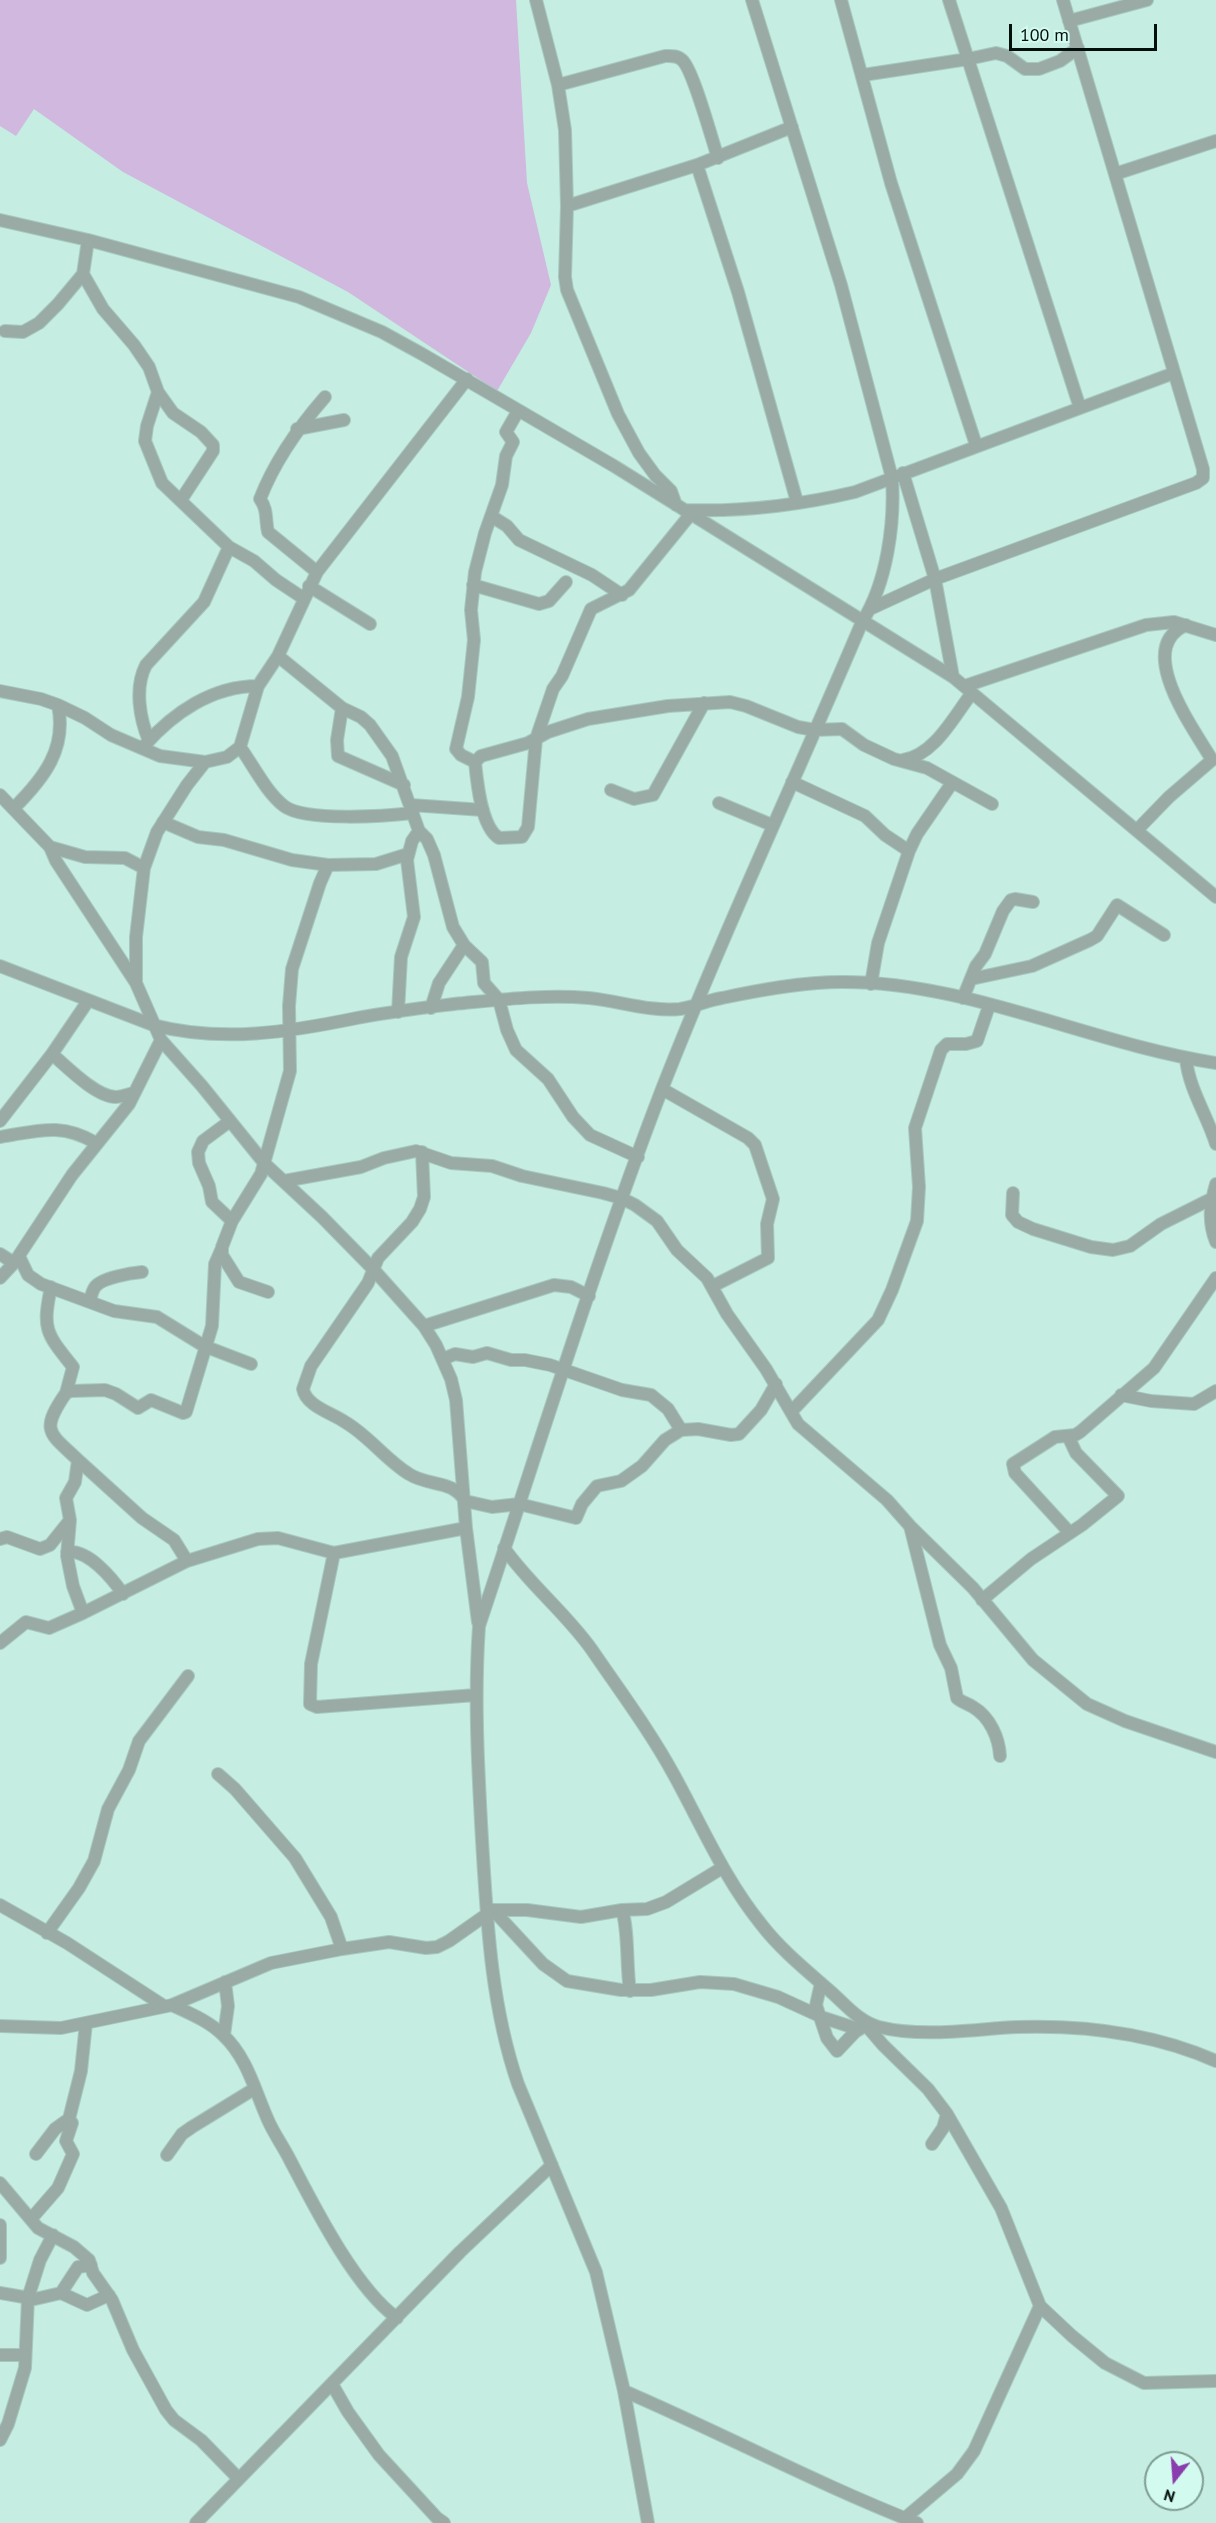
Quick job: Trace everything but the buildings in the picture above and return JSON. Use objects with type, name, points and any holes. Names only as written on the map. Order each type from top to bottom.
[{"type":"street","points":[[536,0],[558,85],[564,130],[567,206],[565,277],[571,300],[618,414],[639,453],[654,475],[671,491],[683,510]]},
{"type":"street","points":[[752,0],[841,285],[897,475],[934,579],[953,677]]},
{"type":"street","points":[[841,0],[891,183],[976,445]]},
{"type":"street","points":[[949,0],[1080,408]]},
{"type":"street","points":[[870,609],[934,579],[1200,482],[1203,478],[1203,469],[1063,0]]},
{"type":"street","points":[[1069,21],[1147,0]]},
{"type":"street","points":[[863,75],[968,59],[996,52],[1007,56],[1018,66],[1032,70],[1060,61],[1078,48]]},
{"type":"street","points":[[558,85],[664,56],[676,56],[684,61],[693,78],[718,158]]},
{"type":"street","points":[[567,206],[718,158],[792,127]]},
{"type":"street","points":[[1115,174],[1216,141]]},
{"type":"street","points":[[697,165],[738,292],[797,502]]},
{"type":"street","points":[[0,220],[87,240],[299,297],[382,332],[467,379],[953,677],[1216,897]]},
{"type":"street","points":[[5,331],[23,332],[39,323],[83,274],[87,240]]},
{"type":"street","points":[[83,274],[103,309],[123,330],[149,368],[158,392],[173,413],[201,432],[214,448],[181,500]]},
{"type":"street","points":[[683,510],[731,510],[833,497],[1174,373]]},
{"type":"street","points":[[0,691],[58,705],[85,718],[111,735],[146,744],[169,758],[205,762],[227,757],[240,747],[258,686],[278,656],[317,572],[467,379]]},
{"type":"street","points":[[158,392],[147,426],[145,441],[162,483],[229,547],[254,561],[276,580],[303,598]]},
{"type":"street","points":[[317,572],[268,532],[267,511],[260,499],[278,459],[297,429],[325,397]]},
{"type":"street","points":[[475,762],[461,755],[456,749],[468,697],[474,640],[471,610],[473,585],[491,516],[502,485],[506,456],[513,442],[506,432],[518,411]]},
{"type":"street","points":[[297,429],[344,420]]},
{"type":"street","points":[[478,1626],[621,1198],[662,1089],[772,825],[862,622],[870,609],[889,542],[897,475]]},
{"type":"street","points":[[475,762],[483,810],[489,828],[499,838],[517,838],[526,833],[536,740],[553,689],[562,676],[587,615],[595,605],[622,595],[628,590],[683,510]]},
{"type":"street","points":[[491,516],[507,526],[519,540],[568,562],[622,595]]},
{"type":"street","points":[[146,744],[141,716],[142,673],[146,665],[204,602],[229,547]]},
{"type":"street","points":[[473,585],[539,604],[549,601],[566,582]]},
{"type":"street","points":[[309,586],[370,624]]},
{"type":"street","points":[[903,760],[910,759],[926,749],[947,727],[969,690],[1146,625],[1168,622],[1216,634]]},
{"type":"street","points":[[1137,830],[1169,797],[1212,760],[1178,702],[1164,669],[1163,659],[1170,637],[1176,629],[1185,625]]},
{"type":"street","points":[[278,656],[342,708],[361,717],[370,725],[392,756],[419,831],[427,839],[431,848],[453,927],[465,945],[480,958],[484,983],[499,1000],[507,1030],[516,1050],[548,1079],[578,1123],[590,1135],[638,1157]]},
{"type":"street","points":[[146,744],[171,718],[196,703],[226,690],[243,686],[258,686]]},
{"type":"street","points":[[475,762],[481,756],[536,740],[548,732],[588,719],[658,707],[730,702],[746,706],[789,725],[815,730],[842,729],[864,745],[894,759],[927,768],[992,804]]},
{"type":"street","points":[[611,790],[634,799],[653,795],[704,703]]},
{"type":"street","points":[[14,808],[31,792],[49,765],[59,744],[61,721],[58,705]]},
{"type":"street","points":[[342,708],[336,740],[340,758],[404,785]]},
{"type":"street","points":[[240,747],[272,794],[292,810],[354,816],[412,809],[483,810]]},
{"type":"street","points":[[136,983],[136,937],[144,868],[151,846],[163,822],[205,762]]},
{"type":"street","points":[[792,782],[865,816],[885,835],[909,851]]},
{"type":"street","points":[[871,984],[878,943],[909,851],[917,834],[952,783]]},
{"type":"street","points":[[0,795],[50,847],[56,861],[136,983],[161,1041],[265,1164],[373,1269],[424,1326],[443,1359],[456,1400],[466,1528],[478,1626],[477,1766],[497,2000],[507,2052],[596,2272],[624,2391],[648,2523]]},
{"type":"street","points":[[719,803],[772,825]]},
{"type":"street","points":[[163,822],[198,837],[224,840],[292,860],[328,865],[376,864],[408,854]]},
{"type":"street","points":[[398,1012],[401,957],[414,916],[408,854],[412,841],[419,831]]},
{"type":"street","points":[[50,847],[85,856],[125,858],[144,868]]},
{"type":"street","points":[[66,1393],[105,1390],[138,1408],[151,1400],[183,1413],[188,1410],[204,1346],[212,1326],[216,1264],[232,1221],[265,1164],[290,1071],[292,969],[328,865]]},
{"type":"street","points":[[963,998],[1008,903],[1015,898],[1033,902]]},
{"type":"street","points":[[971,979],[1032,966],[1097,936],[1117,905],[1164,934]]},
{"type":"street","points":[[430,1008],[439,983],[465,945]]},
{"type":"street","points":[[0,966],[153,1025],[178,1032],[211,1035],[249,1035],[311,1028],[398,1012],[499,1000],[587,998],[665,1009],[682,1009],[741,994],[839,982],[917,989],[963,998],[1186,1059],[1216,1063]]},
{"type":"street","points":[[0,1121],[52,1054],[88,1001]]},
{"type":"street","points":[[791,1412],[878,1320],[917,1221],[920,1187],[915,1128],[941,1050],[947,1044],[966,1044],[977,1041],[989,1006]]},
{"type":"street","points":[[0,1278],[16,1260],[72,1175],[112,1126],[135,1093],[161,1041]]},
{"type":"street","points":[[52,1054],[90,1086],[101,1092],[117,1098],[135,1093]]},
{"type":"street","points":[[1186,1059],[1190,1082],[1208,1119],[1216,1144]]},
{"type":"street","points":[[662,1089],[748,1138],[755,1145],[771,1190],[773,1199],[767,1224],[768,1258],[713,1286]]},
{"type":"street","points":[[230,1121],[203,1141],[198,1152],[199,1163],[209,1186],[212,1202],[232,1221]]},
{"type":"street","points":[[0,1137],[58,1129],[75,1132],[96,1143]]},
{"type":"street","points":[[284,1181],[361,1167],[409,1151],[422,1152],[451,1163],[492,1166],[522,1176],[621,1198],[657,1221],[677,1250],[713,1286],[727,1314],[805,1430],[872,1485],[961,1576],[1033,1660],[1082,1700],[1125,1721],[1216,1752]]},
{"type":"street","points":[[422,1152],[422,1203],[412,1222],[378,1258],[368,1283],[306,1377],[304,1395],[366,1437],[410,1475],[456,1489],[465,1501],[492,1507],[519,1504],[576,1518],[582,1504],[597,1486],[621,1481],[642,1467],[665,1440],[681,1430],[698,1429],[731,1435],[739,1434],[765,1405],[776,1384]]},
{"type":"street","points":[[1216,1184],[1211,1199],[1211,1228],[1216,1242]]},
{"type":"street","points":[[1013,1193],[1012,1215],[1022,1225],[1106,1250],[1130,1246],[1161,1224],[1211,1199]]},
{"type":"street","points":[[222,1247],[222,1255],[239,1282],[268,1292]]},
{"type":"street","points":[[0,1254],[16,1260],[28,1275],[41,1284],[114,1311],[157,1317],[204,1346],[251,1364]]},
{"type":"street","points":[[90,1301],[94,1287],[99,1284],[123,1275],[141,1272]]},
{"type":"street","points":[[1070,1533],[1012,1469],[1017,1460],[1055,1437],[1080,1432],[1154,1368],[1216,1278]]},
{"type":"street","points":[[424,1326],[554,1285],[571,1287],[589,1296]]},
{"type":"street","points":[[51,1287],[46,1309],[47,1329],[73,1367],[66,1393],[54,1412],[51,1434],[142,1518],[174,1540],[188,1561]]},
{"type":"street","points":[[443,1359],[455,1354],[473,1357],[487,1353],[511,1360],[531,1360],[564,1369],[622,1390],[651,1395],[668,1409],[681,1430]]},
{"type":"street","points":[[1121,1395],[1158,1402],[1194,1404],[1216,1391]]},
{"type":"street","points":[[982,1600],[1031,1559],[1070,1533],[1118,1496],[1076,1453],[1068,1436]]},
{"type":"street","points":[[78,1460],[75,1482],[66,1498],[70,1520],[67,1552],[73,1586],[83,1613]]},
{"type":"street","points":[[0,1539],[7,1537],[40,1549],[50,1545],[70,1520]]},
{"type":"street","points":[[910,1526],[940,1645],[951,1668],[957,1698],[975,1708],[986,1718],[998,1739],[1000,1756]]},
{"type":"street","points":[[0,1643],[26,1622],[49,1628],[188,1561],[244,1542],[273,1538],[334,1553],[466,1528]]},
{"type":"street","points":[[504,1548],[539,1591],[577,1630],[627,1701],[674,1774],[730,1883],[774,1940],[928,2089],[947,2114],[1001,2208],[1040,2306],[1105,2363],[1144,2383],[1216,2381]]},
{"type":"street","points":[[67,1552],[79,1552],[93,1562],[116,1583],[123,1594]]},
{"type":"street","points":[[334,1553],[311,1664],[310,1704],[317,1707],[476,1695]]},
{"type":"street","points":[[47,1933],[79,1888],[94,1861],[108,1809],[129,1770],[137,1745],[188,1676]]},
{"type":"street","points":[[218,1774],[235,1789],[295,1858],[331,1917],[342,1949]]},
{"type":"street","points":[[0,2026],[61,2028],[168,2005],[271,1963],[342,1949],[389,1942],[426,1948],[437,1947],[489,1912],[527,1910],[581,1917],[657,1906],[722,1868]]},
{"type":"street","points":[[0,1905],[168,2005],[206,2022],[224,2035],[245,2066],[275,2134],[340,2249],[385,2310],[397,2318]]},
{"type":"street","points":[[622,1910],[625,1918],[626,1960],[630,1991]]},
{"type":"street","points":[[489,1912],[554,1974],[567,1981],[590,1986],[630,1991],[665,1989],[700,1982],[725,1983],[778,1997],[819,2016],[864,2026],[942,2031],[1018,2027],[1107,2031],[1173,2045],[1216,2061]]},
{"type":"street","points":[[224,2035],[228,2006],[225,1982]]},
{"type":"street","points":[[821,1983],[816,2001],[819,2016],[827,2038],[837,2051],[864,2026]]},
{"type":"street","points":[[36,2154],[55,2129],[69,2119],[81,2071],[86,2023]]},
{"type":"street","points":[[166,2155],[182,2134],[254,2089]]},
{"type":"street","points":[[932,2144],[943,2128],[947,2114]]},
{"type":"street","points":[[31,2219],[58,2188],[67,2172],[73,2154],[66,2141],[72,2127],[69,2119]]},
{"type":"street","points":[[196,2523],[460,2252],[552,2165]]},
{"type":"street","points":[[0,2183],[38,2228],[74,2247],[89,2260],[93,2273],[109,2295],[133,2350],[166,2410],[174,2420],[201,2440],[239,2479]]},
{"type":"street","points":[[0,2225],[0,2258]]},
{"type":"street","points":[[0,2440],[8,2424],[22,2382],[28,2298],[40,2260],[53,2235]]},
{"type":"street","points":[[61,2293],[78,2267],[91,2265]]},
{"type":"street","points":[[0,2293],[28,2298],[61,2293],[87,2305],[109,2295]]},
{"type":"street","points":[[624,2391],[910,2521],[957,2474],[974,2451],[1040,2306]]},
{"type":"street","points":[[0,2355],[25,2355]]},
{"type":"street","points":[[332,2384],[348,2412],[379,2455],[444,2523]]},
{"type":"shaded area","points":[[0,0],[516,0],[527,183],[551,285],[531,333],[497,391],[348,292],[123,172],[34,109],[16,136],[0,126]]}]
